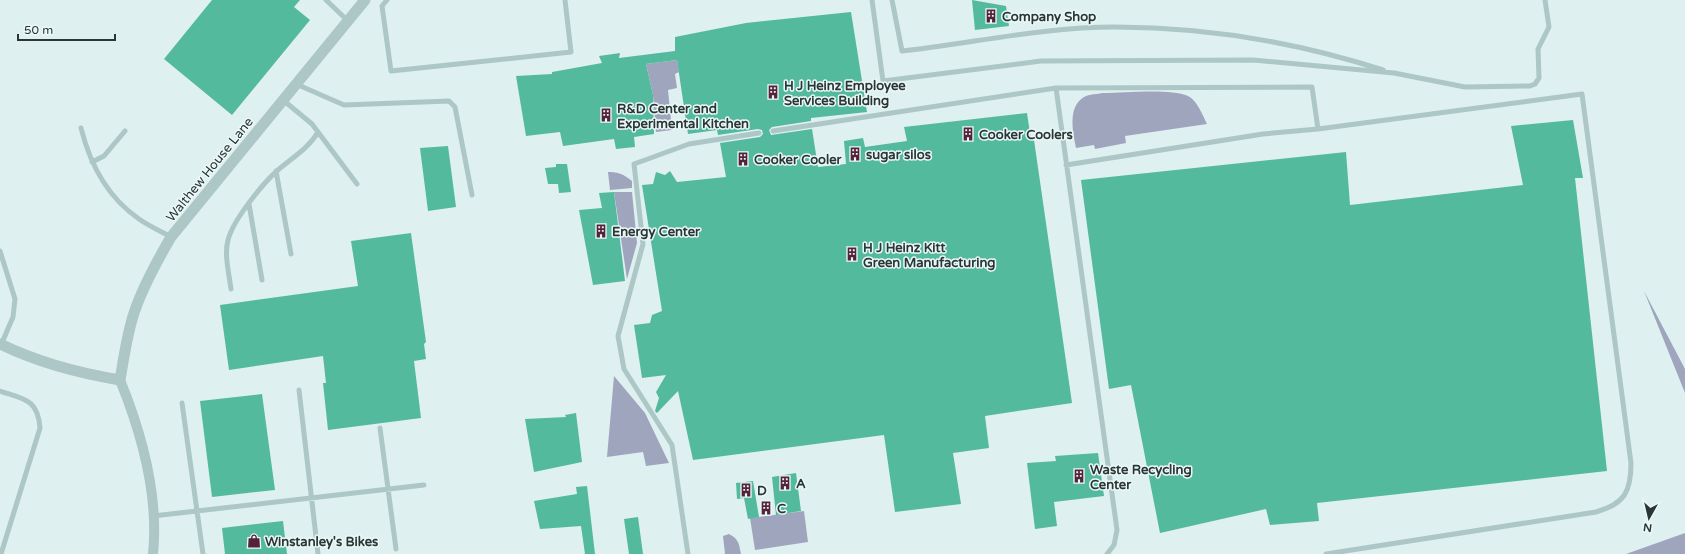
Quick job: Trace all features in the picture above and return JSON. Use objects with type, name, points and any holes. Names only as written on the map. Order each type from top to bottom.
[{"type":"street","name":"Walthew House Lane","points":[[120,380],[126,343],[134,312],[156,264],[171,237],[365,0]]},
{"type":"street","points":[[0,344],[26,357],[53,366],[79,373],[120,380],[136,418],[145,454],[153,516],[153,554]]},
{"type":"lane","points":[[326,0],[348,20]]},
{"type":"lane","points":[[387,0],[382,6],[391,71],[571,52],[565,0]]},
{"type":"lane","points":[[872,0],[883,81],[1041,61],[1252,60],[1394,74],[1465,87],[1530,86],[1535,84],[1539,78],[1538,49],[1549,27],[1545,0]]},
{"type":"lane","points":[[892,0],[902,51],[1034,32],[1114,27],[1192,29],[1262,39],[1340,56],[1394,74]]},
{"type":"lane","points":[[296,84],[344,105],[449,101],[455,107],[472,195]]},
{"type":"lane","points":[[773,131],[1056,88],[1312,87],[1318,129]]},
{"type":"lane","points":[[1056,88],[1117,530],[1114,545],[1108,554]]},
{"type":"lane","points":[[1066,165],[1263,134],[1318,129],[1582,94],[1631,463],[1631,479],[1626,493],[1618,503],[1606,510],[1326,554]]},
{"type":"lane","points":[[283,100],[318,132],[357,184]]},
{"type":"lane","points":[[81,128],[92,162],[103,183],[115,199],[139,219],[171,237]]},
{"type":"lane","points":[[92,162],[104,156],[125,131]]},
{"type":"lane","points":[[232,289],[227,255],[228,240],[233,228],[256,193],[276,171],[313,141],[318,132]]},
{"type":"lane","points":[[688,554],[672,445],[624,369],[618,336],[643,244],[634,164],[689,144],[759,133]]},
{"type":"lane","points":[[276,171],[291,254]]},
{"type":"lane","points":[[249,204],[262,280]]},
{"type":"lane","points":[[0,250],[14,298],[14,317],[0,344]]},
{"type":"lane","points":[[299,390],[318,554]]},
{"type":"lane","points":[[0,392],[26,399],[36,407],[39,416],[40,428],[1,554]]},
{"type":"lane","points":[[182,403],[203,554]]},
{"type":"lane","points":[[380,428],[396,549]]},
{"type":"lane","points":[[153,516],[424,485]]},
{"type":"shaded area","points":[[677,60],[679,72],[675,74],[677,88],[668,90],[672,130],[656,132],[653,95],[646,64]]},
{"type":"shaded area","points":[[1170,92],[1188,96],[1199,108],[1207,124],[1125,136],[1126,143],[1095,149],[1094,145],[1076,148],[1072,121],[1075,107],[1084,97],[1103,93]]},
{"type":"shaded area","points":[[608,172],[621,174],[632,181],[632,188],[610,190]]},
{"type":"shaded area","points":[[614,192],[632,192],[637,243],[627,279]]},
{"type":"shaded area","points":[[1644,291],[1685,369],[1685,393]]},
{"type":"shaded area","points":[[614,376],[645,413],[669,463],[646,466],[643,452],[607,457]]},
{"type":"shaded area","points":[[804,511],[808,542],[755,550],[750,518]]},
{"type":"shaded area","points":[[1685,533],[1685,554],[1626,554]]},
{"type":"shaded area","points":[[729,534],[737,540],[741,554],[725,554],[723,536]]},
{"type":"building","points":[[212,0],[300,0],[294,7],[310,20],[232,115],[164,59]]},
{"type":"building","name":"Company Shop","points":[[972,0],[1006,6],[1009,26],[975,30]]},
{"type":"building","name":"H J Heinz Kitt Green Manufacturing","points":[[851,12],[867,112],[811,118],[811,121],[772,127],[769,130],[771,135],[812,129],[818,167],[846,164],[844,141],[863,138],[865,147],[907,141],[904,127],[1027,113],[1031,140],[1034,140],[1072,403],[985,416],[989,448],[953,453],[961,504],[895,512],[884,435],[693,460],[678,391],[657,413],[655,411],[659,398],[656,392],[666,375],[642,378],[634,325],[650,323],[652,315],[662,311],[642,185],[653,184],[656,172],[665,175],[670,171],[677,182],[726,177],[720,143],[760,137],[763,134],[762,130],[758,129],[718,135],[717,130],[688,134],[677,60],[646,64],[653,95],[654,134],[634,137],[635,147],[616,149],[614,139],[563,146],[560,132],[526,136],[516,76],[552,74],[552,72],[602,63],[599,56],[620,53],[619,58],[675,51],[675,37],[746,23]]},
{"type":"building","points":[[1573,120],[1583,178],[1575,178],[1607,471],[1317,503],[1319,521],[1270,525],[1266,509],[1160,533],[1131,385],[1109,389],[1081,180],[1346,152],[1350,205],[1523,185],[1511,126]]},
{"type":"building","points":[[448,146],[456,207],[428,211],[420,148]]},
{"type":"building","points":[[556,164],[567,164],[571,192],[559,193],[558,184],[548,184],[545,168],[556,167]]},
{"type":"building","name":"Energy Center","points":[[614,192],[625,281],[593,285],[579,210],[602,208],[599,193]]},
{"type":"building","points":[[411,233],[426,342],[424,344],[426,359],[414,361],[421,418],[328,430],[323,383],[326,383],[323,356],[229,370],[220,305],[358,286],[351,241]]},
{"type":"building","points":[[262,394],[275,490],[212,497],[200,401]]},
{"type":"building","points":[[576,413],[582,462],[534,472],[525,419],[566,417],[565,415]]},
{"type":"building","points":[[1098,453],[1104,496],[1054,502],[1057,526],[1035,529],[1027,463],[1056,461],[1055,456]]},
{"type":"building","points":[[796,473],[801,511],[776,515],[772,477]]},
{"type":"building","points":[[753,481],[759,517],[748,519],[744,498],[737,499],[736,483]]},
{"type":"building","points":[[587,486],[595,554],[585,554],[581,526],[540,529],[534,501],[577,494],[576,487]]},
{"type":"building","points":[[638,517],[643,554],[629,554],[624,519]]},
{"type":"building","name":"Winstanley's Bikes","points":[[283,521],[287,554],[225,554],[222,528]]},
{"type":"place","name":"Company Shop","points":[[991,16]]},
{"type":"place","name":"H J Heinz Employee Services Building","points":[[773,92]]},
{"type":"place","name":"R&D Center and Experimental Kitchen","points":[[606,115]]},
{"type":"place","name":"Cooker Coolers","points":[[968,134]]},
{"type":"place","name":"sugar silos","points":[[855,154]]},
{"type":"place","name":"Cooker Cooler","points":[[743,159]]},
{"type":"place","name":"Energy Center","points":[[601,231]]},
{"type":"place","name":"H J Heinz Kitt Green Manufacturing","points":[[852,254]]},
{"type":"place","name":"Waste Recycling Center","points":[[1079,476]]},
{"type":"place","name":"A","points":[[785,483]]},
{"type":"place","name":"D","points":[[746,490]]},
{"type":"place","name":"C","points":[[766,508]]},
{"type":"place","name":"Winstanley's Bikes","points":[[254,541]]}]
